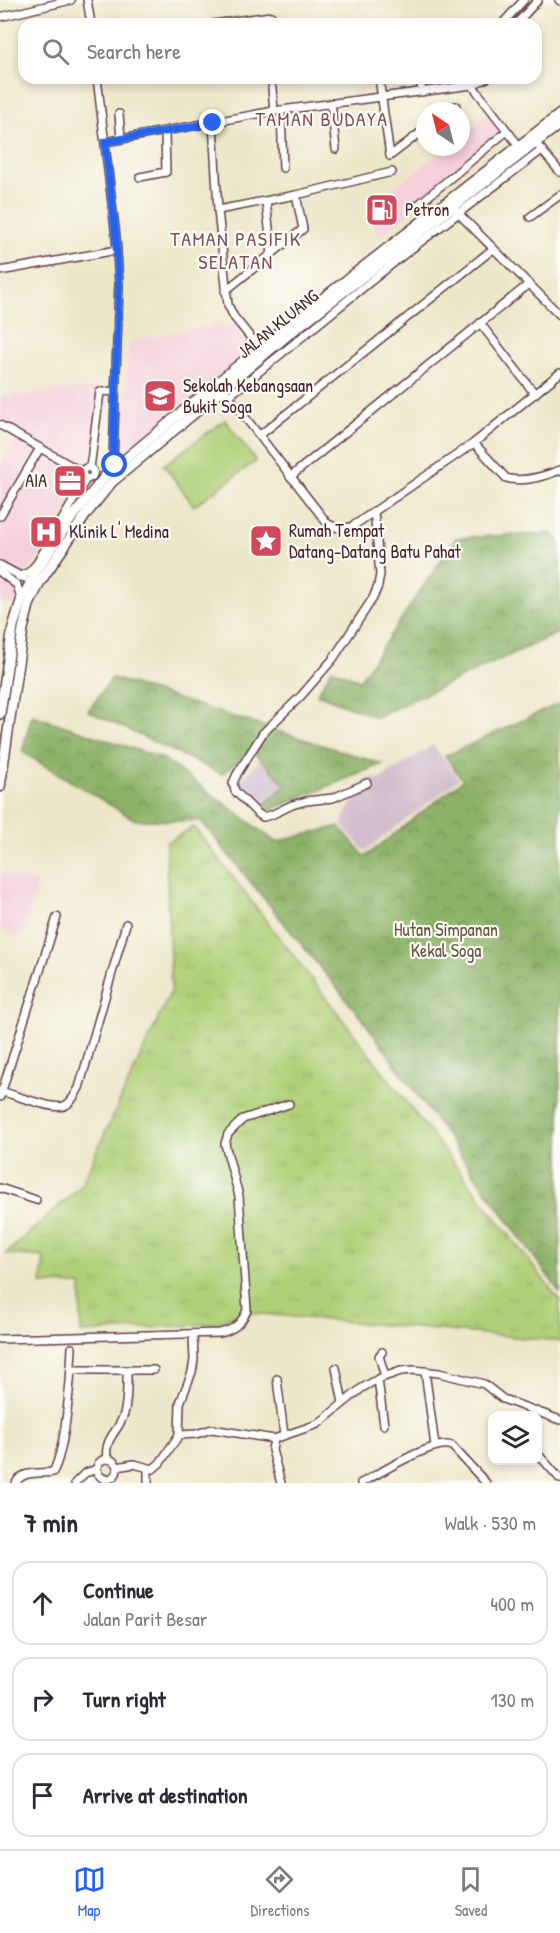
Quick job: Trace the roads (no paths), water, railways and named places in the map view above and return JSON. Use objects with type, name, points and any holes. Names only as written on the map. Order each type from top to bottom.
[{"type":"highway","name":"JALAN KLUANG","points":[[0,706],[9,648],[21,601],[34,576],[90,493],[259,348],[391,243],[560,114]]},
{"type":"highway","name":"JALAN KLUANG","points":[[0,787],[23,629],[29,605],[40,582],[119,469],[227,393],[288,335],[365,282],[539,146],[560,124]]},
{"type":"highway","points":[[204,393],[216,388],[227,393]]},
{"type":"highway","points":[[0,666],[9,648]]},
{"type":"street","points":[[0,17],[71,0]]},
{"type":"street","points":[[87,0],[89,18]]},
{"type":"street","points":[[508,18],[524,0]]},
{"type":"street","points":[[522,18],[538,0]]},
{"type":"street","points":[[256,18],[271,16]]},
{"type":"street","points":[[98,84],[119,309],[113,459],[119,469]]},
{"type":"street","points":[[380,84],[390,156],[416,136]]},
{"type":"street","points":[[421,84],[422,92]]},
{"type":"street","points":[[105,142],[278,110],[472,85],[519,146]]},
{"type":"street","points":[[272,88],[278,110],[283,168]]},
{"type":"street","points":[[331,104],[336,149]]},
{"type":"street","points":[[119,114],[121,139]]},
{"type":"street","points":[[213,123],[225,291],[234,317],[259,348]]},
{"type":"street","points":[[419,204],[507,130]]},
{"type":"street","points":[[140,177],[166,172],[165,132]]},
{"type":"street","points":[[539,146],[560,172]]},
{"type":"street","points":[[218,210],[296,195],[392,172]]},
{"type":"street","points":[[225,291],[303,230],[296,195]]},
{"type":"street","points":[[530,218],[560,195]]},
{"type":"street","points":[[266,201],[272,255]]},
{"type":"street","points":[[455,210],[560,315]]},
{"type":"street","points":[[260,435],[493,249]]},
{"type":"street","points":[[0,272],[114,250]]},
{"type":"street","points":[[290,477],[529,284]]},
{"type":"street","points":[[480,323],[535,394]]},
{"type":"street","points":[[227,393],[327,523],[344,529],[353,526],[474,443],[560,373]]},
{"type":"street","points":[[19,577],[29,572],[37,563],[84,475],[84,469],[90,468],[100,392],[115,391]]},
{"type":"street","points":[[0,425],[84,475]]},
{"type":"street","points":[[474,443],[506,478],[516,480],[560,470]]},
{"type":"street","points":[[0,516],[40,448]]},
{"type":"street","points":[[367,783],[333,798],[292,804],[271,815],[263,816],[256,813],[236,791],[233,783],[263,733],[301,696],[333,659],[372,598],[378,586],[380,574],[374,511]]},
{"type":"street","points":[[0,565],[25,579],[34,576]]},
{"type":"street","points":[[0,572],[17,585],[21,601]]},
{"type":"street","points":[[57,917],[1,1093],[63,1107],[71,1101],[79,1088],[126,924]]},
{"type":"street","points":[[0,1339],[230,1331],[244,1318],[247,1310],[239,1196],[236,1178],[226,1150],[228,1134],[243,1119],[289,1104]]},
{"type":"street","points":[[0,1188],[36,1200]]},
{"type":"street","points":[[116,1483],[116,1471],[114,1462],[107,1459],[101,1461],[98,1469],[105,1481],[116,1471],[134,1464],[153,1469],[160,1463],[179,1435],[180,1403],[192,1372],[194,1360],[193,1334]]},
{"type":"street","points":[[16,1483],[24,1474],[53,1472],[57,1466],[63,1436],[72,1348]]},
{"type":"street","points":[[382,1352],[379,1356],[384,1425]]},
{"type":"street","points":[[336,1368],[343,1403]]},
{"type":"street","points":[[71,1370],[154,1370]]},
{"type":"street","points":[[107,1459],[105,1449],[107,1442],[125,1411],[127,1370]]},
{"type":"street","points":[[179,1435],[196,1434],[212,1429],[274,1439],[318,1424],[334,1413],[343,1403],[381,1377],[407,1371],[425,1371],[484,1384],[499,1396],[525,1411]]},
{"type":"street","points":[[425,1371],[435,1446]]},
{"type":"street","points":[[277,1378],[284,1435]]},
{"type":"street","points":[[542,1416],[560,1420]]},
{"type":"street","points":[[274,1439],[272,1450],[281,1483]]},
{"type":"street","points":[[361,1483],[435,1446],[447,1444],[452,1446],[484,1482]]},
{"type":"street","points":[[542,1459],[560,1479]]},
{"type":"street","points":[[75,1483],[85,1473],[98,1469]]},
{"type":"street","points":[[148,1469],[148,1483]]},
{"type":"place","name":"Petron","points":[[382,210]]},
{"type":"place","name":"Sekolah Kebangsaan Bukit Soga","points":[[160,396]]},
{"type":"place","name":"AIA","points":[[70,481]]},
{"type":"place","name":"Klinik L' Medina","points":[[46,532]]},
{"type":"place","name":"Rumah Tempat Datang-Datang Batu Pahat","points":[[266,541]]},
{"type":"district","name":"TAMAN BUDAYA","points":[[322,119]]},
{"type":"district","name":"TAMAN PASIFIK SELATAN","points":[[236,250]]},
{"type":"park label","name":"Hutan Simpanan Kekal Soga","points":[[446,940]]}]
